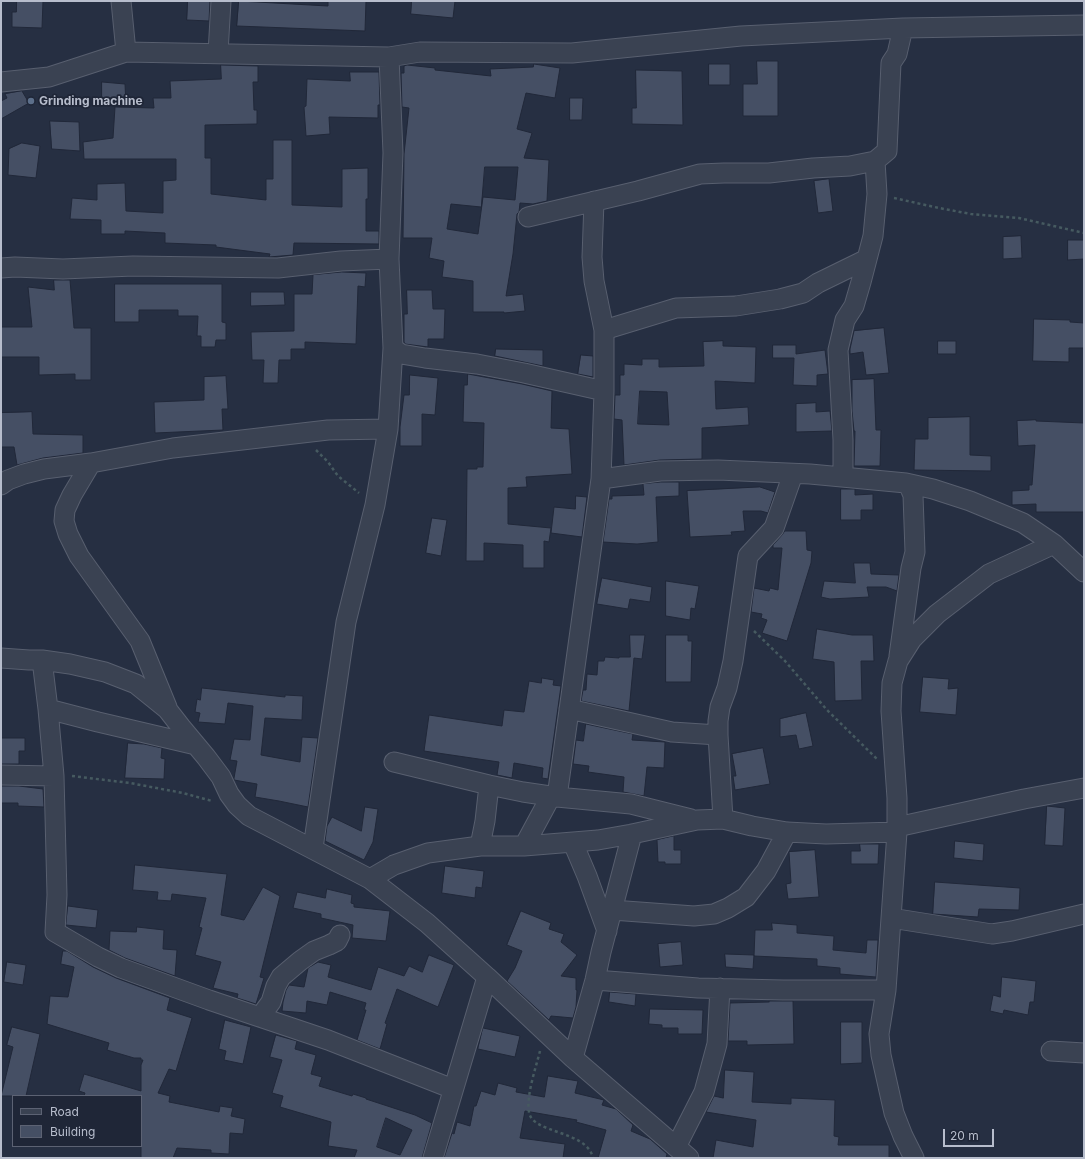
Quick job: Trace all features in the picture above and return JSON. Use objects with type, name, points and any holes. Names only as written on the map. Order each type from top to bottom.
[{"type":"street","points":[[121,1],[126,52]]},
{"type":"street","points":[[218,53],[221,1]]},
{"type":"street","points":[[1,82],[49,77],[126,52],[389,57],[420,52],[572,53],[740,36],[903,28],[1084,25]]},
{"type":"street","points":[[528,217],[638,191],[700,174],[769,174],[813,168],[850,166],[875,161],[888,151],[891,62],[896,54],[903,28]]},
{"type":"street","points":[[313,848],[346,622],[375,505],[388,429],[393,348],[389,259],[394,153],[389,57]]},
{"type":"street","points":[[843,477],[843,440],[838,350],[845,320],[854,306],[873,236],[877,194],[875,161]]},
{"type":"street","points":[[524,846],[554,797],[569,708],[602,479],[604,330],[594,281],[592,257],[594,201]]},
{"type":"street","points":[[1,268],[15,267],[63,269],[133,266],[278,268],[342,261],[389,259]]},
{"type":"street","points":[[604,330],[676,308],[736,306],[803,294],[818,283],[867,259]]},
{"type":"street","points":[[393,348],[401,354],[524,372],[604,392]]},
{"type":"street","points":[[1,485],[8,480],[24,474],[44,469],[90,464],[173,448],[299,432],[388,429]]},
{"type":"street","points":[[90,464],[72,494],[65,510],[64,521],[68,534],[79,556],[140,641],[167,708]]},
{"type":"street","points":[[602,479],[660,470],[718,470],[843,477],[906,483],[933,489],[970,501],[1023,523],[1054,544],[1084,572]]},
{"type":"street","points":[[723,819],[718,735],[720,707],[728,681],[740,614],[748,556],[774,528],[793,474]]},
{"type":"street","points":[[906,483],[913,494],[915,552],[911,568],[898,661],[892,683],[891,710],[896,776],[897,829],[886,990],[879,1034],[881,1055],[894,1113],[914,1158]]},
{"type":"street","points":[[898,661],[912,639],[937,614],[989,574],[1054,544]]},
{"type":"street","points":[[1,658],[42,660],[85,667],[105,672],[136,684],[167,708],[206,756],[221,777],[229,794],[237,805],[249,816],[370,878],[427,923],[574,1058],[683,1152],[704,1092],[717,1044],[720,988]]},
{"type":"street","points":[[42,660],[54,776],[58,896],[56,932],[98,957],[121,968],[209,1000],[328,1040],[453,1089]]},
{"type":"street","points":[[569,708],[672,732],[718,735]]},
{"type":"street","points":[[48,709],[196,745]]},
{"type":"street","points":[[394,762],[489,785],[554,797],[631,804],[697,820]]},
{"type":"street","points":[[1,775],[54,776]]},
{"type":"street","points":[[480,846],[485,821],[489,785]]},
{"type":"street","points":[[370,878],[394,865],[428,852],[480,846],[524,846],[573,843],[632,834],[697,820],[723,819],[787,832],[826,834],[897,829],[1024,799],[1084,788]]},
{"type":"street","points":[[612,910],[694,916],[714,914],[728,908],[746,897],[766,871],[787,832]]},
{"type":"street","points":[[574,1058],[632,834]]},
{"type":"street","points":[[573,843],[607,931]]},
{"type":"street","points":[[891,918],[992,934],[1012,931],[1084,914]]},
{"type":"street","points":[[260,1017],[271,1002],[276,986],[281,977],[314,951],[337,941],[340,935]]},
{"type":"street","points":[[433,1158],[487,977]]},
{"type":"street","points":[[595,980],[698,988],[886,990]]},
{"type":"street","points":[[1051,1051],[1084,1054]]},
{"type":"path","points":[[877,194],[971,214],[1020,218],[1084,232]]},
{"type":"path","points":[[299,432],[328,462],[341,479],[375,505]]},
{"type":"path","points":[[740,614],[752,630],[786,661],[827,710],[896,776]]},
{"type":"path","points":[[54,776],[76,776],[130,783],[237,805]]},
{"type":"path","points":[[546,1032],[534,1074],[528,1104],[529,1114],[536,1123],[574,1138],[588,1147],[593,1158]]},
{"type":"building","points":[[17,1],[43,1],[42,28],[12,27],[12,12],[16,12]]},
{"type":"building","points":[[188,1],[210,1],[209,21],[187,20]]},
{"type":"building","points":[[239,1],[328,6],[328,1],[366,1],[365,31],[237,26]]},
{"type":"building","points":[[412,1],[455,1],[453,18],[411,14]]},
{"type":"building","points":[[757,61],[778,61],[778,116],[743,116],[743,84],[757,84]]},
{"type":"building","points":[[534,64],[560,68],[555,98],[526,93],[517,129],[532,133],[524,158],[549,160],[547,201],[533,204],[520,203],[519,212],[517,214],[513,254],[506,296],[523,294],[525,311],[504,313],[473,312],[473,281],[442,277],[444,261],[429,258],[432,238],[403,238],[404,154],[409,108],[402,107],[401,73],[404,73],[404,66],[407,65],[435,68],[435,70],[491,76],[490,69],[533,67]],"holes":[[[485,167],[518,167],[515,200],[483,197],[478,234],[447,229],[451,204],[481,207]]]},
{"type":"building","points":[[709,64],[730,64],[730,85],[709,85]]},
{"type":"building","points":[[221,65],[258,66],[258,82],[253,82],[254,110],[257,110],[257,124],[205,125],[205,158],[211,158],[211,194],[266,200],[266,179],[273,179],[273,140],[292,140],[292,205],[342,207],[342,169],[368,168],[366,231],[379,231],[379,244],[294,243],[293,255],[269,257],[270,254],[216,247],[216,245],[165,243],[165,233],[125,231],[125,234],[101,234],[101,220],[70,219],[72,198],[97,200],[97,184],[125,183],[126,211],[163,213],[163,181],[176,180],[176,159],[84,159],[83,142],[113,138],[115,107],[154,108],[153,98],[171,98],[170,81],[221,79]]},
{"type":"building","points":[[636,70],[682,71],[683,125],[632,124],[632,108],[636,108]]},
{"type":"building","points":[[350,72],[379,72],[380,105],[378,105],[378,118],[329,117],[330,134],[306,136],[304,107],[306,106],[307,79],[350,81]]},
{"type":"building","points":[[102,82],[125,84],[126,105],[102,103]]},
{"type":"building","points":[[22,91],[29,103],[1,119],[1,101],[7,98],[5,94]]},
{"type":"building","points":[[570,98],[583,98],[582,120],[570,120]]},
{"type":"building","points":[[50,121],[79,122],[80,151],[52,149]]},
{"type":"building","points":[[22,143],[40,146],[36,178],[8,175],[9,149]]},
{"type":"building","points":[[829,179],[833,211],[818,213],[814,181]]},
{"type":"building","points":[[1021,236],[1022,258],[1003,259],[1003,237]]},
{"type":"building","points":[[1068,240],[1084,240],[1084,259],[1068,260]]},
{"type":"building","points":[[342,272],[366,273],[365,287],[358,286],[356,344],[305,342],[305,349],[291,349],[291,360],[279,360],[278,383],[263,383],[264,360],[252,360],[251,332],[294,331],[294,294],[312,294],[313,275]]},
{"type":"building","points":[[54,280],[70,280],[74,328],[91,328],[91,380],[75,380],[75,374],[39,375],[39,357],[1,357],[1,327],[32,327],[28,287],[54,290]]},
{"type":"building","points":[[115,284],[222,284],[222,322],[226,323],[226,340],[216,340],[215,347],[201,347],[201,336],[197,336],[198,316],[178,316],[178,310],[139,310],[139,322],[115,322]]},
{"type":"building","points":[[407,290],[432,290],[433,309],[445,309],[444,339],[428,339],[428,347],[405,344],[404,314],[407,314]]},
{"type":"building","points":[[251,292],[284,292],[285,305],[251,306]]},
{"type":"building","points":[[1034,319],[1070,320],[1070,322],[1084,323],[1084,348],[1069,348],[1069,362],[1033,361]]},
{"type":"building","points":[[884,328],[889,373],[866,375],[863,352],[850,354],[854,331]]},
{"type":"building","points":[[723,341],[723,346],[756,347],[755,383],[715,381],[716,409],[748,407],[749,425],[702,428],[702,459],[660,460],[624,465],[622,420],[614,419],[615,395],[620,395],[620,375],[624,375],[624,364],[642,365],[642,359],[659,359],[659,367],[704,366],[703,342]],"holes":[[[640,391],[667,392],[669,425],[638,424]]]},
{"type":"building","points":[[938,341],[956,341],[956,354],[938,354]]},
{"type":"building","points":[[773,345],[796,345],[796,354],[825,350],[828,374],[817,375],[817,386],[793,385],[794,358],[773,358]]},
{"type":"building","points":[[496,349],[543,350],[543,366],[495,356]]},
{"type":"building","points":[[581,355],[593,356],[593,377],[578,374]]},
{"type":"building","points":[[468,374],[552,391],[551,428],[569,429],[572,474],[526,477],[527,487],[508,488],[508,524],[551,528],[549,542],[544,541],[544,568],[523,568],[523,545],[484,543],[484,561],[466,561],[467,469],[477,469],[477,467],[483,467],[484,423],[463,422],[464,385],[467,385]]},
{"type":"building","points":[[410,375],[438,378],[435,415],[422,414],[422,446],[400,446],[400,427],[404,395],[409,395]]},
{"type":"building","points":[[226,376],[228,409],[222,409],[223,430],[155,433],[154,402],[204,400],[204,377]]},
{"type":"building","points":[[874,379],[876,430],[881,430],[880,466],[854,466],[855,431],[852,411],[852,380]]},
{"type":"building","points":[[816,403],[816,412],[830,411],[832,431],[796,432],[796,404]]},
{"type":"building","points":[[32,412],[33,434],[83,435],[83,453],[43,458],[17,465],[14,447],[1,447],[1,413]]},
{"type":"building","points":[[970,417],[970,455],[991,456],[991,471],[914,470],[915,439],[928,439],[928,418]]},
{"type":"building","points":[[1036,420],[1084,423],[1084,512],[1036,512],[1036,504],[1012,505],[1012,491],[1029,490],[1029,485],[1032,485],[1035,445],[1018,446],[1017,421]]},
{"type":"building","points":[[679,482],[679,496],[656,497],[658,542],[637,544],[603,542],[609,499],[612,499],[612,496],[644,495],[643,484]]},
{"type":"building","points":[[760,487],[775,492],[768,513],[761,511],[743,511],[745,531],[731,532],[732,535],[690,537],[687,491]]},
{"type":"building","points":[[841,489],[855,489],[855,495],[873,494],[873,510],[861,510],[861,520],[841,520]]},
{"type":"building","points":[[576,496],[587,497],[582,537],[551,533],[554,507],[575,509]]},
{"type":"building","points":[[432,518],[447,520],[441,556],[426,553]]},
{"type":"building","points":[[785,531],[806,531],[807,550],[812,551],[811,563],[787,641],[762,633],[767,620],[761,618],[762,614],[751,612],[754,588],[769,591],[770,588],[778,590],[782,548],[773,548],[773,545]]},
{"type":"building","points":[[854,563],[870,563],[871,574],[899,575],[897,591],[886,587],[867,587],[869,597],[830,599],[821,597],[824,581],[855,583]]},
{"type":"building","points":[[602,578],[652,587],[650,602],[630,599],[628,609],[597,604]]},
{"type":"building","points":[[666,581],[699,586],[695,609],[691,608],[690,620],[666,616]]},
{"type":"building","points":[[817,629],[852,635],[873,635],[874,661],[861,661],[862,700],[835,701],[834,662],[813,659]]},
{"type":"building","points":[[630,635],[645,635],[642,659],[634,658],[629,711],[581,701],[583,690],[586,690],[587,674],[597,675],[598,661],[604,661],[605,657],[630,657]]},
{"type":"building","points":[[666,635],[688,635],[688,641],[692,641],[691,682],[666,682]]},
{"type":"building","points":[[923,677],[949,679],[948,689],[958,688],[956,715],[920,712]]},
{"type":"building","points":[[542,678],[554,680],[553,685],[561,686],[548,779],[542,778],[543,768],[514,763],[512,778],[497,775],[499,762],[424,751],[429,715],[502,726],[504,710],[524,712],[529,681],[541,683]]},
{"type":"building","points":[[202,688],[285,697],[285,695],[303,696],[302,720],[265,718],[261,755],[300,762],[302,737],[318,738],[308,807],[255,797],[257,784],[234,780],[237,761],[230,760],[234,739],[250,740],[253,706],[228,703],[225,724],[198,722],[200,713],[195,712],[197,699],[200,700]]},
{"type":"building","points":[[806,713],[813,746],[799,749],[796,735],[780,737],[780,719]]},
{"type":"building","points":[[586,724],[633,734],[632,740],[665,742],[664,768],[647,767],[644,796],[623,792],[624,777],[588,772],[589,766],[573,764],[576,740],[583,741]]},
{"type":"building","points":[[1,738],[25,738],[25,751],[19,751],[19,764],[1,764]]},
{"type":"building","points":[[128,743],[144,744],[162,748],[161,758],[165,759],[164,779],[125,778]]},
{"type":"building","points":[[763,748],[770,784],[735,790],[733,776],[736,776],[732,754]]},
{"type":"building","points":[[1,786],[19,786],[43,789],[44,807],[18,806],[18,803],[1,803]]},
{"type":"building","points":[[1047,806],[1065,808],[1063,846],[1045,845]]},
{"type":"building","points":[[365,807],[378,809],[373,842],[364,860],[325,841],[327,826],[332,817],[361,831]]},
{"type":"building","points":[[674,836],[674,850],[681,850],[681,864],[665,864],[665,862],[658,862],[657,840]]},
{"type":"building","points":[[955,841],[984,844],[983,861],[954,858]]},
{"type":"building","points":[[860,844],[879,844],[878,864],[851,864],[851,851],[860,851]]},
{"type":"building","points":[[815,850],[819,897],[788,899],[786,884],[791,883],[789,852]]},
{"type":"building","points":[[135,865],[227,874],[221,915],[244,920],[263,887],[280,896],[260,977],[264,978],[256,1004],[237,998],[238,994],[213,988],[221,962],[195,955],[202,928],[199,927],[206,898],[172,894],[171,901],[157,900],[158,892],[133,890]]},
{"type":"building","points":[[445,866],[484,871],[482,888],[476,887],[475,898],[442,893]]},
{"type":"building","points":[[935,882],[1020,888],[1019,910],[979,909],[978,917],[933,914]]},
{"type":"building","points":[[327,889],[352,895],[351,903],[354,904],[354,907],[390,911],[386,941],[352,938],[353,925],[321,918],[321,914],[293,908],[297,892],[325,898]]},
{"type":"building","points":[[68,906],[98,910],[96,928],[66,925]]},
{"type":"building","points":[[521,911],[551,923],[549,929],[564,934],[561,942],[577,955],[561,976],[576,978],[576,1007],[573,1018],[551,1016],[549,1020],[507,981],[515,968],[522,951],[507,945]]},
{"type":"building","points":[[772,923],[797,925],[797,933],[834,936],[833,950],[866,953],[867,940],[878,940],[876,977],[840,974],[840,968],[817,966],[817,959],[754,956],[755,930],[772,930]]},
{"type":"building","points":[[137,927],[164,930],[163,949],[177,950],[175,976],[125,958],[109,950],[110,931],[136,932]]},
{"type":"building","points":[[681,942],[683,965],[660,967],[658,944]]},
{"type":"building","points":[[63,951],[67,951],[93,967],[116,978],[170,998],[167,1010],[192,1018],[176,1071],[169,1069],[158,1093],[170,1096],[169,1102],[219,1112],[220,1106],[233,1108],[231,1116],[245,1119],[243,1134],[230,1133],[229,1154],[211,1153],[211,1150],[177,1148],[173,1158],[141,1158],[142,1095],[84,1095],[85,1093],[79,1091],[84,1074],[141,1091],[141,1065],[143,1060],[141,1060],[141,1058],[134,1058],[107,1050],[109,1043],[47,1024],[50,996],[68,997],[74,967],[61,964]]},
{"type":"building","points":[[725,954],[754,955],[753,969],[726,967]]},
{"type":"building","points":[[429,955],[454,965],[438,1007],[397,989],[385,1023],[387,1024],[380,1049],[357,1040],[366,1010],[364,1010],[366,1003],[330,992],[327,1005],[307,1001],[306,1013],[282,1011],[286,990],[289,985],[304,987],[308,968],[318,962],[331,965],[328,977],[371,990],[378,967],[404,976],[409,966],[422,972]]},
{"type":"building","points":[[7,962],[26,965],[23,985],[4,982]]},
{"type":"building","points":[[1002,977],[1036,981],[1034,1002],[1030,1002],[1028,1015],[1004,1010],[1003,1014],[990,1011],[993,995],[1000,997]]},
{"type":"building","points":[[610,992],[636,994],[635,1006],[609,1002]]},
{"type":"building","points":[[793,1001],[794,1044],[747,1045],[747,1041],[728,1041],[730,1003]]},
{"type":"building","points":[[650,1009],[703,1010],[702,1034],[678,1034],[678,1028],[662,1028],[662,1025],[649,1024]]},
{"type":"building","points":[[225,1020],[251,1027],[243,1064],[224,1060],[226,1051],[219,1049]]},
{"type":"building","points":[[841,1022],[862,1022],[862,1063],[841,1064]]},
{"type":"building","points":[[12,1027],[40,1034],[26,1095],[1,1096],[13,1047],[7,1045]]},
{"type":"building","points":[[483,1028],[520,1036],[515,1057],[478,1049]]},
{"type":"building","points":[[276,1035],[297,1041],[295,1049],[316,1055],[311,1074],[322,1077],[319,1086],[352,1096],[353,1094],[366,1098],[415,1115],[432,1123],[422,1158],[354,1158],[357,1150],[328,1146],[331,1122],[280,1107],[283,1096],[272,1093],[282,1060],[270,1057]],"holes":[[[386,1118],[412,1130],[400,1155],[377,1147]]]},
{"type":"building","points":[[725,1070],[754,1072],[752,1102],[791,1104],[791,1098],[835,1100],[834,1136],[839,1137],[838,1145],[889,1145],[889,1158],[713,1158],[716,1140],[753,1147],[756,1120],[706,1112],[714,1096],[723,1098]]},
{"type":"building","points":[[548,1076],[578,1081],[575,1093],[604,1100],[602,1105],[616,1109],[633,1125],[631,1131],[650,1139],[667,1154],[666,1158],[598,1158],[606,1130],[576,1122],[577,1120],[525,1111],[520,1138],[565,1144],[563,1158],[444,1158],[452,1133],[454,1134],[457,1122],[470,1126],[474,1106],[476,1106],[481,1091],[495,1095],[498,1083],[517,1088],[516,1092],[544,1097]]},
{"type":"place","name":"Grinding machine","points":[[31,101]]}]
